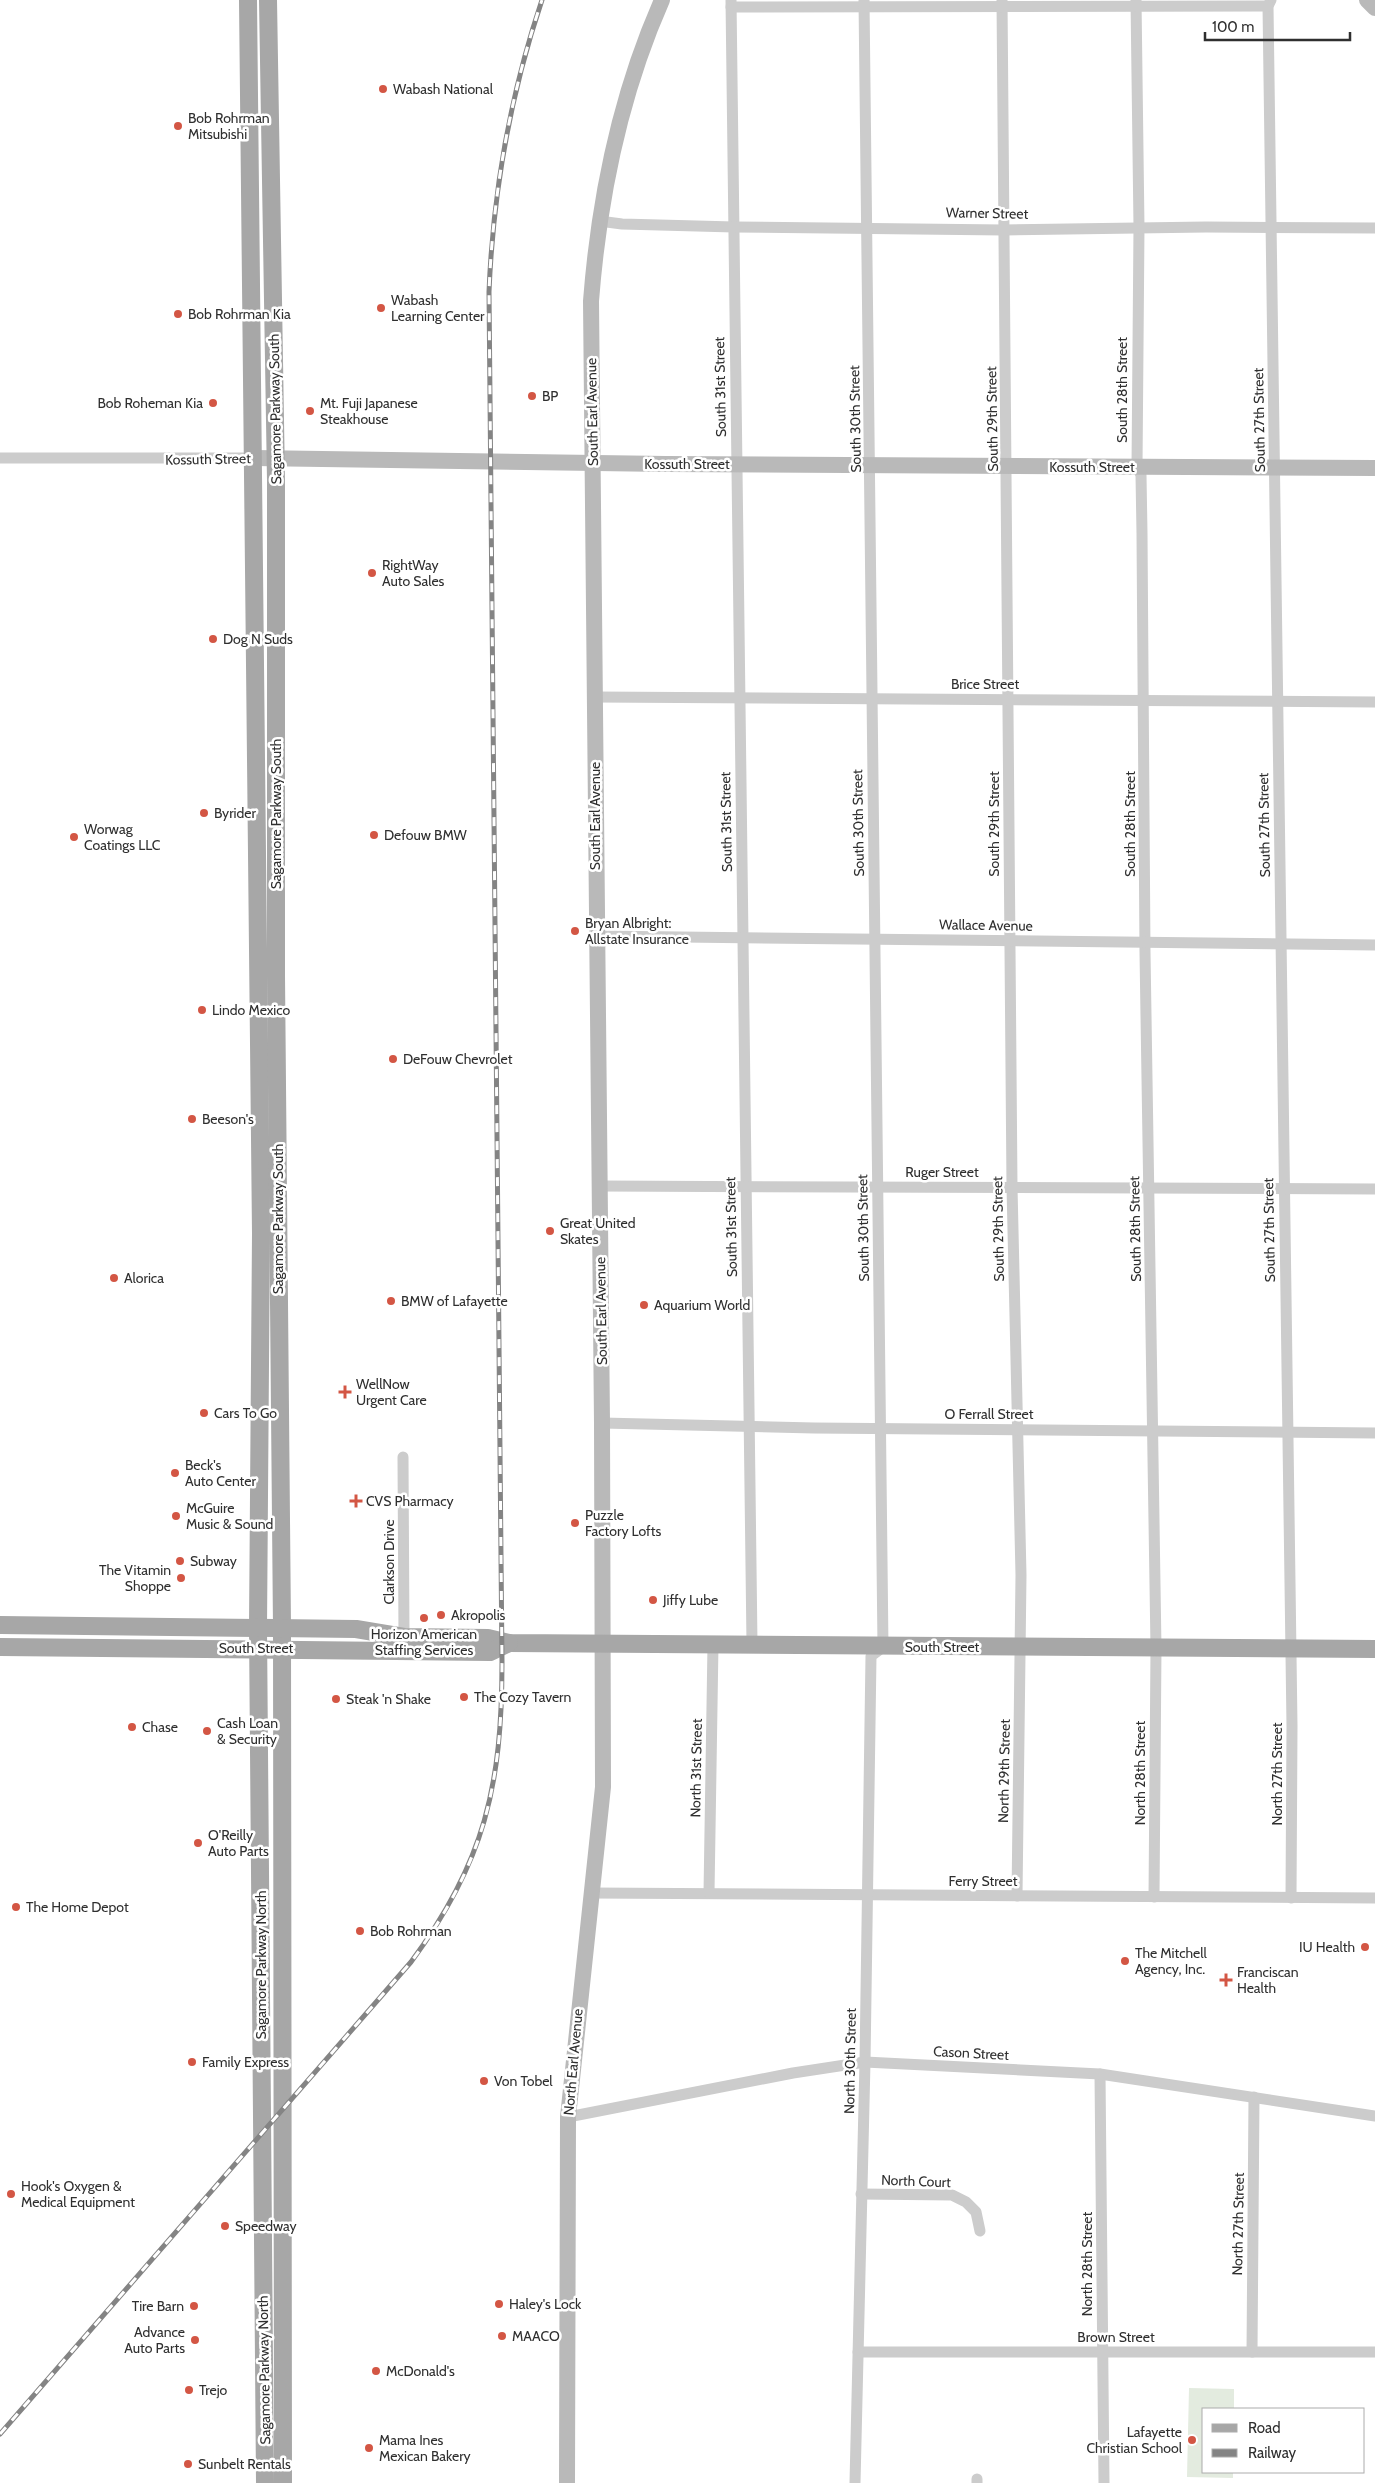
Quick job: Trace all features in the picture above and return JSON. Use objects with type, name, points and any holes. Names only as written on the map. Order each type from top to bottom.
[{"type":"main road","name":"Sagamore Parkway South","points":[[248,0],[261,1226],[258,1628]]},
{"type":"main road","name":"Sagamore Parkway South","points":[[268,0],[276,458],[276,966],[282,1628]]},
{"type":"main road","name":"South Street","points":[[0,1625],[356,1630],[404,1637],[488,1638],[509,1643],[1375,1649]]},
{"type":"main road","name":"Sagamore Parkway North","points":[[258,1628],[265,2483]]},
{"type":"main road","name":"Sagamore Parkway North","points":[[282,1628],[283,2483]]},
{"type":"main road","name":"South Street","points":[[0,1647],[282,1648],[490,1652],[509,1643]]},
{"type":"street","name":"South Earl Avenue","points":[[603,1643],[591,301],[599,222],[612,157],[629,91],[662,0]]},
{"type":"street","points":[[1366,0],[1375,8]]},
{"type":"street","points":[[731,3],[1270,3]]},
{"type":"street","name":"South 31st Street","points":[[731,3],[752,1644]]},
{"type":"street","name":"South 30th Street","points":[[864,3],[871,466],[874,939],[883,1646]]},
{"type":"street","name":"South 27th Street","points":[[1270,3],[1270,227],[1276,467],[1277,702],[1290,1649]]},
{"type":"street","name":"South 29th Street","points":[[1002,4],[1008,466],[1012,1187],[1018,1429],[1020,1647]]},
{"type":"street","name":"South 28th Street","points":[[1136,4],[1139,227],[1137,467],[1141,475],[1145,942],[1156,1648]]},
{"type":"street","name":"Warner Street","points":[[599,222],[649,226],[1004,230],[1139,227],[1375,228]]},
{"type":"street","name":"Kossuth Street","points":[[0,458],[276,458],[871,466],[1375,468]]},
{"type":"street","name":"Brice Street","points":[[594,697],[1375,702]]},
{"type":"street","name":"Wallace Avenue","points":[[597,936],[1375,945]]},
{"type":"street","name":"Ruger Street","points":[[599,1186],[1375,1189]]},
{"type":"street","name":"O Ferrall Street","points":[[602,1423],[1375,1433]]},
{"type":"street","name":"Clarkson Drive","points":[[403,1457],[404,1637]]},
{"type":"street","name":"North Earl Avenue","points":[[567,2483],[568,2117],[603,1787],[603,1643]]},
{"type":"street","name":"North 31st Street","points":[[709,1893],[713,1644]]},
{"type":"street","name":"North 30th Street","points":[[855,2483],[865,2062],[871,1656],[883,1646]]},
{"type":"street","name":"North 29th Street","points":[[1017,1896],[1020,1647]]},
{"type":"street","name":"North 28th Street","points":[[1154,1897],[1156,1648]]},
{"type":"street","name":"North 27th Street","points":[[1290,1649],[1292,1898]]},
{"type":"street","name":"Ferry Street","points":[[591,1894],[709,1893],[1375,1898]]},
{"type":"street","name":"Cason Street","points":[[568,2117],[792,2073],[865,2062],[1100,2074],[1375,2116]]},
{"type":"street","name":"North 28th Street","points":[[1100,2074],[1104,2483]]},
{"type":"street","name":"North 27th Street","points":[[1252,2352],[1254,2097]]},
{"type":"street","name":"North Court","points":[[861,2194],[952,2195],[966,2202],[976,2212],[980,2231]]},
{"type":"street","name":"Brown Street","points":[[858,2352],[1375,2352]]},
{"type":"shaded area","points":[[1189,2388],[1234,2389],[1234,2408],[1202,2408],[1202,2473],[1233,2473],[1233,2478],[1187,2477]]},
{"type":"railway","points":[[0,2434],[411,1962],[436,1925],[456,1890],[472,1856],[484,1821],[493,1785],[498,1747],[502,1662],[489,292],[494,218],[505,144],[521,72],[542,0]]},
{"type":"place","name":"Wabash National","points":[[383,89]]},
{"type":"place","name":"Bob Rohrman Mitsubishi","points":[[178,126]]},
{"type":"place","name":"Wabash Learning Center","points":[[381,308]]},
{"type":"place","name":"Bob Rohrman Kia","points":[[178,314]]},
{"type":"place","name":"BP","points":[[532,396]]},
{"type":"place","name":"Bob Roheman Kia","points":[[213,403]]},
{"type":"place","name":"Mt. Fuji Japanese Steakhouse","points":[[310,411]]},
{"type":"place","name":"RightWay Auto Sales","points":[[372,573]]},
{"type":"place","name":"Dog N Suds","points":[[213,639]]},
{"type":"place","name":"Byrider","points":[[204,813]]},
{"type":"place","name":"Defouw BMW","points":[[374,835]]},
{"type":"place","name":"Worwag Coatings LLC","points":[[74,837]]},
{"type":"place","name":"Bryan Albright: Allstate Insurance","points":[[575,931]]},
{"type":"place","name":"Lindo Mexico","points":[[202,1010]]},
{"type":"place","name":"DeFouw Chevrolet","points":[[393,1059]]},
{"type":"place","name":"Beeson's","points":[[192,1119]]},
{"type":"place","name":"Great United Skates","points":[[550,1231]]},
{"type":"place","name":"Alorica","points":[[114,1278]]},
{"type":"place","name":"BMW of Lafayette","points":[[391,1301]]},
{"type":"place","name":"Aquarium World","points":[[644,1305]]},
{"type":"place","name":"WellNow Urgent Care","points":[[345,1392]]},
{"type":"place","name":"Cars To Go","points":[[204,1413]]},
{"type":"place","name":"Beck's Auto Center","points":[[175,1473]]},
{"type":"place","name":"CVS Pharmacy","points":[[356,1501]]},
{"type":"place","name":"McGuire Music & Sound","points":[[176,1516]]},
{"type":"place","name":"Puzzle Factory Lofts","points":[[575,1523]]},
{"type":"place","name":"Subway","points":[[180,1561]]},
{"type":"place","name":"The Vitamin Shoppe","points":[[181,1578]]},
{"type":"place","name":"Jiffy Lube","points":[[653,1600]]},
{"type":"place","name":"Akropolis","points":[[441,1615]]},
{"type":"place","name":"Horizon American Staffing Services","points":[[424,1618]]},
{"type":"place","name":"The Cozy Tavern","points":[[464,1697]]},
{"type":"place","name":"Steak 'n Shake","points":[[336,1699]]},
{"type":"place","name":"Chase","points":[[132,1727]]},
{"type":"place","name":"Cash Loan & Security","points":[[207,1731]]},
{"type":"place","name":"O'Reilly Auto Parts","points":[[198,1843]]},
{"type":"place","name":"The Home Depot","points":[[16,1907]]},
{"type":"place","name":"Bob Rohrman","points":[[360,1931]]},
{"type":"place","name":"IU Health","points":[[1365,1947]]},
{"type":"place","name":"The Mitchell Agency, Inc.","points":[[1125,1961]]},
{"type":"place","name":"Franciscan Health","points":[[1226,1980]]},
{"type":"place","name":"Family Express","points":[[192,2062]]},
{"type":"place","name":"Von Tobel","points":[[484,2081]]},
{"type":"place","name":"Hook's Oxygen & Medical Equipment","points":[[11,2194]]},
{"type":"place","name":"Speedway","points":[[225,2226]]},
{"type":"place","name":"Haley's Lock","points":[[499,2304]]},
{"type":"place","name":"Tire Barn","points":[[194,2306]]},
{"type":"place","name":"MAACO","points":[[502,2336]]},
{"type":"place","name":"Advance Auto Parts","points":[[195,2340]]},
{"type":"place","name":"McDonald's","points":[[376,2371]]},
{"type":"place","name":"Trejo","points":[[189,2390]]},
{"type":"place","name":"Lafayette Christian School","points":[[1192,2440]]},
{"type":"place","name":"Mama Ines Mexican Bakery","points":[[369,2448]]},
{"type":"place","name":"Sunbelt Rentals","points":[[188,2464]]}]
